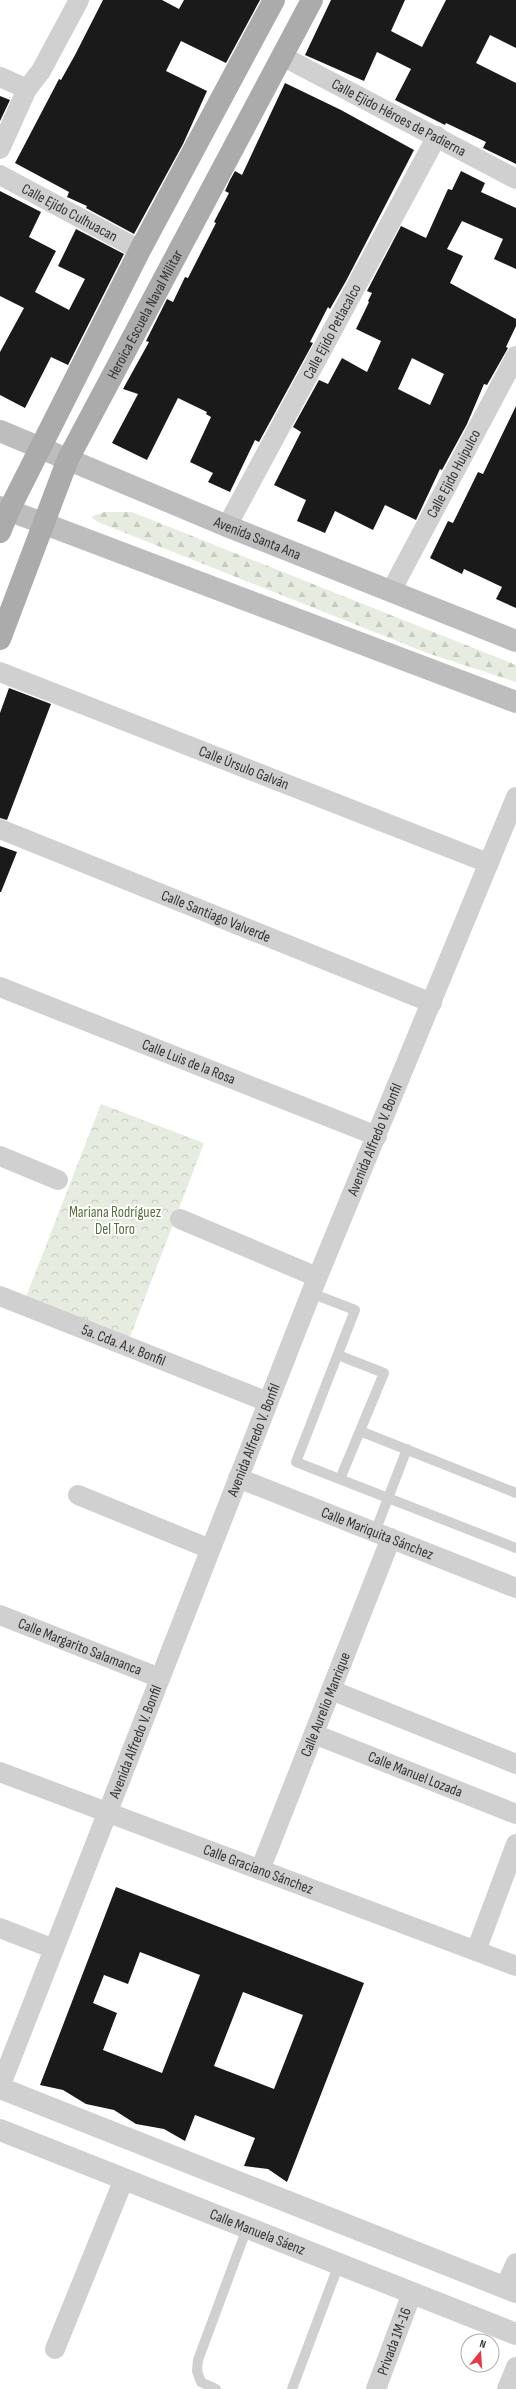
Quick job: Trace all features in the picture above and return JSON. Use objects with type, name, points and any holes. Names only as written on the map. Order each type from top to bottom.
[{"type":"main road","points":[[0,532],[4,508],[40,448],[140,250],[274,0]]},
{"type":"main road","name":"Heroica Escuela Naval Militar","points":[[0,639],[68,459],[312,0]]},
{"type":"main road","name":"Avenida Santa Ana","points":[[0,431],[227,526],[516,641]]},
{"type":"main road","points":[[4,508],[516,702]]},
{"type":"street","points":[[0,149],[27,88],[41,71],[79,0]]},
{"type":"street","name":"Calle Ejido Héroes de Padierna","points":[[282,56],[437,136],[516,179]]},
{"type":"street","points":[[0,77],[27,88]]},
{"type":"street","name":"Calle Ejido Petlacalco","points":[[227,526],[437,136]]},
{"type":"street","name":"Calle Ejido Culhuacan","points":[[0,175],[140,250]]},
{"type":"street","name":"Calle Ejido Huipulco","points":[[391,591],[516,356]]},
{"type":"street","name":"Calle Úrsulo Galván","points":[[0,672],[488,863]]},
{"type":"street","name":"Avenida Alfredo V. Bonfil","points":[[0,2087],[314,1285],[432,1003],[488,863],[514,809]]},
{"type":"street","name":"Calle Santiago Valverde","points":[[0,829],[432,1003]]},
{"type":"street","name":"Calle Luis de la Rosa","points":[[0,987],[377,1136]]},
{"type":"street","points":[[0,1156],[58,1180]]},
{"type":"street","points":[[180,1219],[314,1285]]},
{"type":"street","name":"5a. Cda. A.v. Bonfil","points":[[0,1296],[268,1402]]},
{"type":"street","name":"Calle Mariquita Sánchez","points":[[238,1478],[516,1588]]},
{"type":"street","points":[[78,1495],[210,1549]]},
{"type":"street","name":"Calle Aurelio Manrique","points":[[260,1870],[331,1690],[383,1535]]},
{"type":"street","name":"Calle Margarito Salamanca","points":[[0,1615],[160,1678]]},
{"type":"street","points":[[331,1690],[516,1764]]},
{"type":"street","name":"Calle Manuel Lozada","points":[[314,1734],[516,1814]]},
{"type":"street","name":"Calle Graciano Sánchez","points":[[0,1772],[516,1966]]},
{"type":"street","points":[[476,1951],[516,1844]]},
{"type":"street","points":[[0,1928],[54,1949]]},
{"type":"street","points":[[0,2087],[510,2290],[516,2263]]},
{"type":"street","name":"Calle Manuela Sáenz","points":[[0,2130],[516,2334]]},
{"type":"street","points":[[55,2349],[124,2179]]},
{"type":"street","name":"Privada 1M-16","points":[[376,2389],[412,2293]]},
{"type":"street","points":[[507,2389],[516,2367]]},
{"type":"lane","points":[[314,1285],[355,1310],[296,1462],[516,1548]]},
{"type":"lane","points":[[338,1354],[384,1373],[340,1479]]},
{"type":"lane","points":[[360,1431],[516,1493]]},
{"type":"lane","points":[[383,1535],[388,1498],[407,1449]]},
{"type":"lane","points":[[216,2389],[201,2382],[197,2371],[198,2360],[247,2228]]},
{"type":"lane","points":[[292,2389],[339,2264]]},
{"type":"green space","points":[[104,512],[132,512],[516,665],[516,682],[427,653],[98,522],[91,517]]},
{"type":"green space","name":"Mariana Rodríguez Del Toro","points":[[101,1104],[204,1143],[130,1337],[26,1297]]},
{"type":"building","points":[[103,0],[162,0],[179,9],[184,0],[260,0],[226,63],[181,41],[166,71],[207,91],[183,144],[134,234],[86,208],[87,206],[67,197],[69,192],[15,163],[59,79],[61,80],[75,55]]},
{"type":"building","points":[[331,0],[405,0],[391,31],[422,47],[446,0],[516,0],[516,48],[490,35],[476,63],[516,83],[516,164],[483,148],[486,142],[446,123],[445,125],[395,100],[411,69],[377,52],[364,81],[305,55]]},
{"type":"building","points":[[285,83],[341,110],[414,150],[346,281],[330,309],[328,307],[310,342],[313,343],[259,442],[255,440],[230,492],[208,482],[213,473],[190,462],[211,417],[206,414],[207,412],[178,398],[147,460],[112,443],[138,394],[123,389],[149,342],[146,341],[167,299],[173,302],[185,277],[188,278],[216,223],[214,222],[229,193],[225,191],[230,180],[235,171],[242,175]]},
{"type":"building","points":[[0,96],[10,100],[0,121]]},
{"type":"building","points":[[461,171],[485,183],[481,192],[516,208],[516,269],[494,259],[503,239],[462,221],[447,249],[463,256],[450,283],[516,319],[516,326],[506,347],[508,348],[487,385],[484,384],[467,424],[442,470],[440,469],[416,520],[385,505],[373,530],[335,511],[325,533],[297,521],[306,500],[274,485],[301,432],[293,427],[319,380],[328,384],[342,358],[367,372],[381,341],[356,329],[372,293],[367,291],[401,226],[426,238],[448,189],[452,190]],"holes":[[[412,358],[444,374],[430,405],[398,389]]]},
{"type":"building","points":[[0,191],[41,212],[29,237],[56,251],[35,292],[69,310],[85,279],[58,266],[76,229],[124,254],[68,365],[51,357],[25,408],[0,395],[0,352],[24,308],[0,296]]},
{"type":"building","points":[[516,406],[516,608],[496,599],[502,587],[464,569],[462,574],[430,558],[448,521],[453,523],[478,472],[483,474]]},
{"type":"building","points":[[9,688],[51,704],[7,820],[0,818],[0,713]]},
{"type":"building","points":[[0,846],[17,852],[1,892],[0,892]]},
{"type":"building","points":[[116,1887],[364,1983],[287,2182],[268,2169],[244,2166],[255,2138],[195,2115],[185,2141],[164,2129],[136,2124],[114,2110],[86,2104],[63,2090],[40,2085]],"holes":[[[140,1952],[200,1975],[162,2073],[103,2050],[117,2013],[93,2003],[104,1975],[128,1984]],[[243,1992],[303,2015],[274,2089],[214,2066]]]}]
